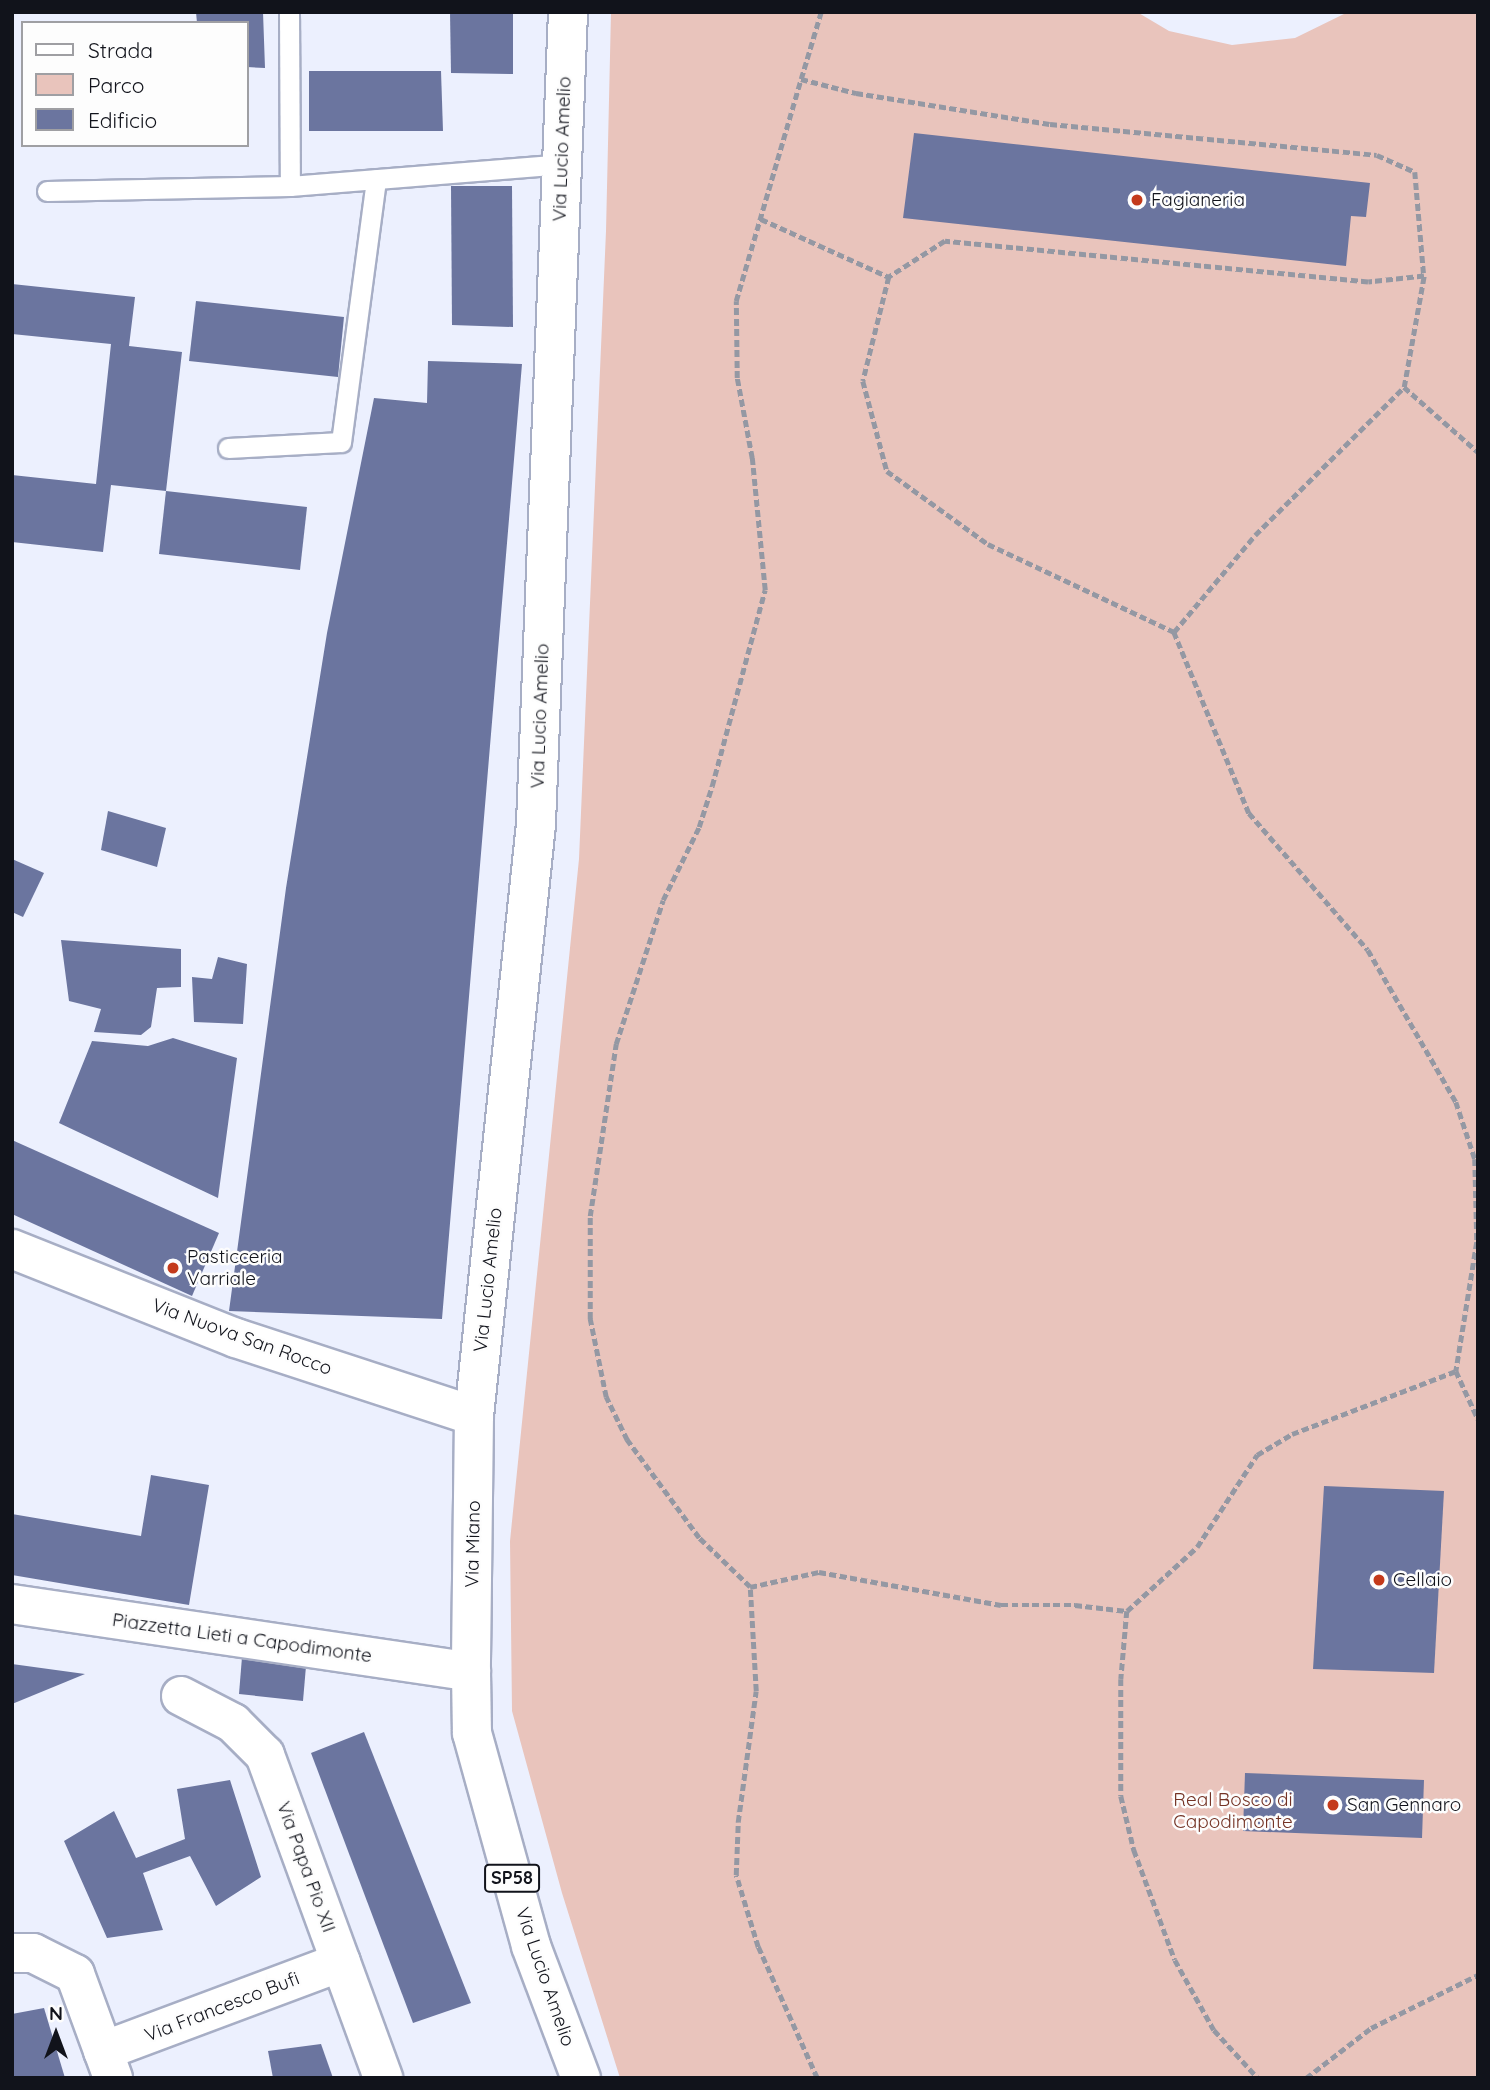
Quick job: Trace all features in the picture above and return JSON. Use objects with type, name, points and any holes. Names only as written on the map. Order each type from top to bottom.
[{"type":"main road","name":"Via Lucio Amelio","points":[[474,1416],[536,824],[568,12]]},
{"type":"main road","name":"Via Nuova San Rocco","points":[[12,1249],[236,1338],[474,1416]]},
{"type":"main road","name":"Via Miano","points":[[471,1672],[474,1416]]},
{"type":"main road","name":"Piazzetta Lieti a Capodimonte","points":[[12,1604],[471,1672]]},
{"type":"main road","name":"Via Lucio Amelio","points":[[471,1672],[472,1733],[531,1946],[581,2078]]},
{"type":"main road","name":"Via Papa Pio XII","points":[[181,1696],[233,1723],[265,1755],[383,2078]]},
{"type":"main road","points":[[12,1952],[33,1953],[75,1974],[108,2065]]},
{"type":"main road","name":"Via Francesco Bufi","points":[[108,2065],[341,1962]]},
{"type":"lane","points":[[289,12],[289,186]]},
{"type":"lane","points":[[47,191],[289,186],[562,164]]},
{"type":"lane","points":[[228,448],[341,442],[376,179]]},
{"type":"path","points":[[817,2078],[758,1947],[736,1875],[738,1822],[756,1691],[750,1587],[699,1538],[627,1440],[606,1397],[590,1319],[590,1216],[616,1044],[663,900],[699,827],[765,590],[752,458],[737,378],[736,300],[821,12]]},
{"type":"path","points":[[802,79],[856,93],[1050,124],[1377,155],[1415,172],[1424,276],[1404,387],[1255,535],[1174,632]]},
{"type":"path","points":[[761,219],[889,277]]},
{"type":"path","points":[[1424,276],[1368,282],[945,241],[889,277],[863,381],[887,471],[988,544],[1174,632],[1249,813],[1368,950],[1456,1102],[1476,1158],[1477,1242],[1456,1371],[1478,1419]]},
{"type":"path","points":[[1404,387],[1478,452]]},
{"type":"path","points":[[1258,2078],[1214,2030],[1175,1960],[1134,1850],[1121,1796],[1121,1679],[1127,1611],[1197,1547],[1257,1455],[1292,1434],[1456,1371]]},
{"type":"path","points":[[750,1587],[819,1572],[1001,1605],[1127,1611]]},
{"type":"path","points":[[1306,2078],[1371,2028],[1478,1975]]},
{"type":"green space","name":"Real Bosco di Capodimonte","points":[[611,12],[1137,12],[1169,31],[1232,45],[1295,38],[1348,12],[1478,12],[1478,2078],[620,2078],[562,1893],[512,1711],[510,1541],[579,859],[606,231]]},
{"type":"building","points":[[196,12],[263,12],[265,68],[248,67],[248,21],[197,21]]},
{"type":"building","points":[[450,12],[513,12],[513,74],[451,73]]},
{"type":"building","points":[[309,71],[441,71],[443,131],[309,131]]},
{"type":"building","name":"Fagianeria","points":[[914,133],[1370,183],[1366,217],[1351,216],[1346,266],[903,218]]},
{"type":"building","points":[[451,186],[512,186],[513,327],[452,325]]},
{"type":"building","points":[[12,284],[135,297],[129,346],[182,352],[166,491],[111,485],[103,552],[12,542],[12,475],[96,484],[111,344],[12,334]]},
{"type":"building","points":[[196,301],[344,317],[338,377],[189,361]]},
{"type":"building","points":[[428,361],[522,364],[442,1319],[229,1311],[286,888],[327,633],[374,398],[427,403]]},
{"type":"building","points":[[166,491],[307,507],[300,570],[159,554]]},
{"type":"building","points":[[108,811],[166,828],[157,867],[101,850]]},
{"type":"building","points":[[12,859],[44,873],[23,917],[12,912]]},
{"type":"building","points":[[61,940],[181,949],[181,987],[157,988],[151,1027],[141,1035],[94,1032],[101,1009],[69,1001]]},
{"type":"building","points":[[218,957],[247,964],[243,1024],[194,1022],[192,977],[212,979]]},
{"type":"building","points":[[173,1038],[237,1058],[218,1198],[59,1123],[92,1041],[148,1046]]},
{"type":"building","points":[[12,1140],[219,1233],[192,1296],[12,1214]]},
{"type":"building","points":[[151,1475],[209,1485],[189,1605],[12,1575],[12,1514],[141,1536]]},
{"type":"building","name":"Cellaio","points":[[1324,1486],[1444,1491],[1434,1673],[1313,1669]]},
{"type":"building","points":[[242,1657],[306,1666],[303,1701],[239,1694]]},
{"type":"building","points":[[12,1664],[85,1674],[12,1704]]},
{"type":"building","points":[[364,1732],[471,2003],[413,2023],[311,1753]]},
{"type":"building","name":"San Gennaro","points":[[1245,1773],[1424,1780],[1422,1838],[1243,1831]]},
{"type":"building","points":[[230,1780],[261,1877],[216,1906],[190,1856],[143,1873],[163,1930],[107,1938],[64,1841],[114,1811],[136,1858],[185,1839],[177,1789]]},
{"type":"building","points":[[44,2008],[65,2078],[12,2078],[12,2014]]},
{"type":"building","points":[[321,2044],[333,2078],[273,2078],[268,2051]]},
{"type":"place","name":"Fagianeria","points":[[1137,200]]},
{"type":"place","name":"Pasticceria Varriale","points":[[173,1268]]},
{"type":"place","name":"Cellaio","points":[[1379,1580]]},
{"type":"place","name":"San Gennaro","points":[[1333,1805]]}]
